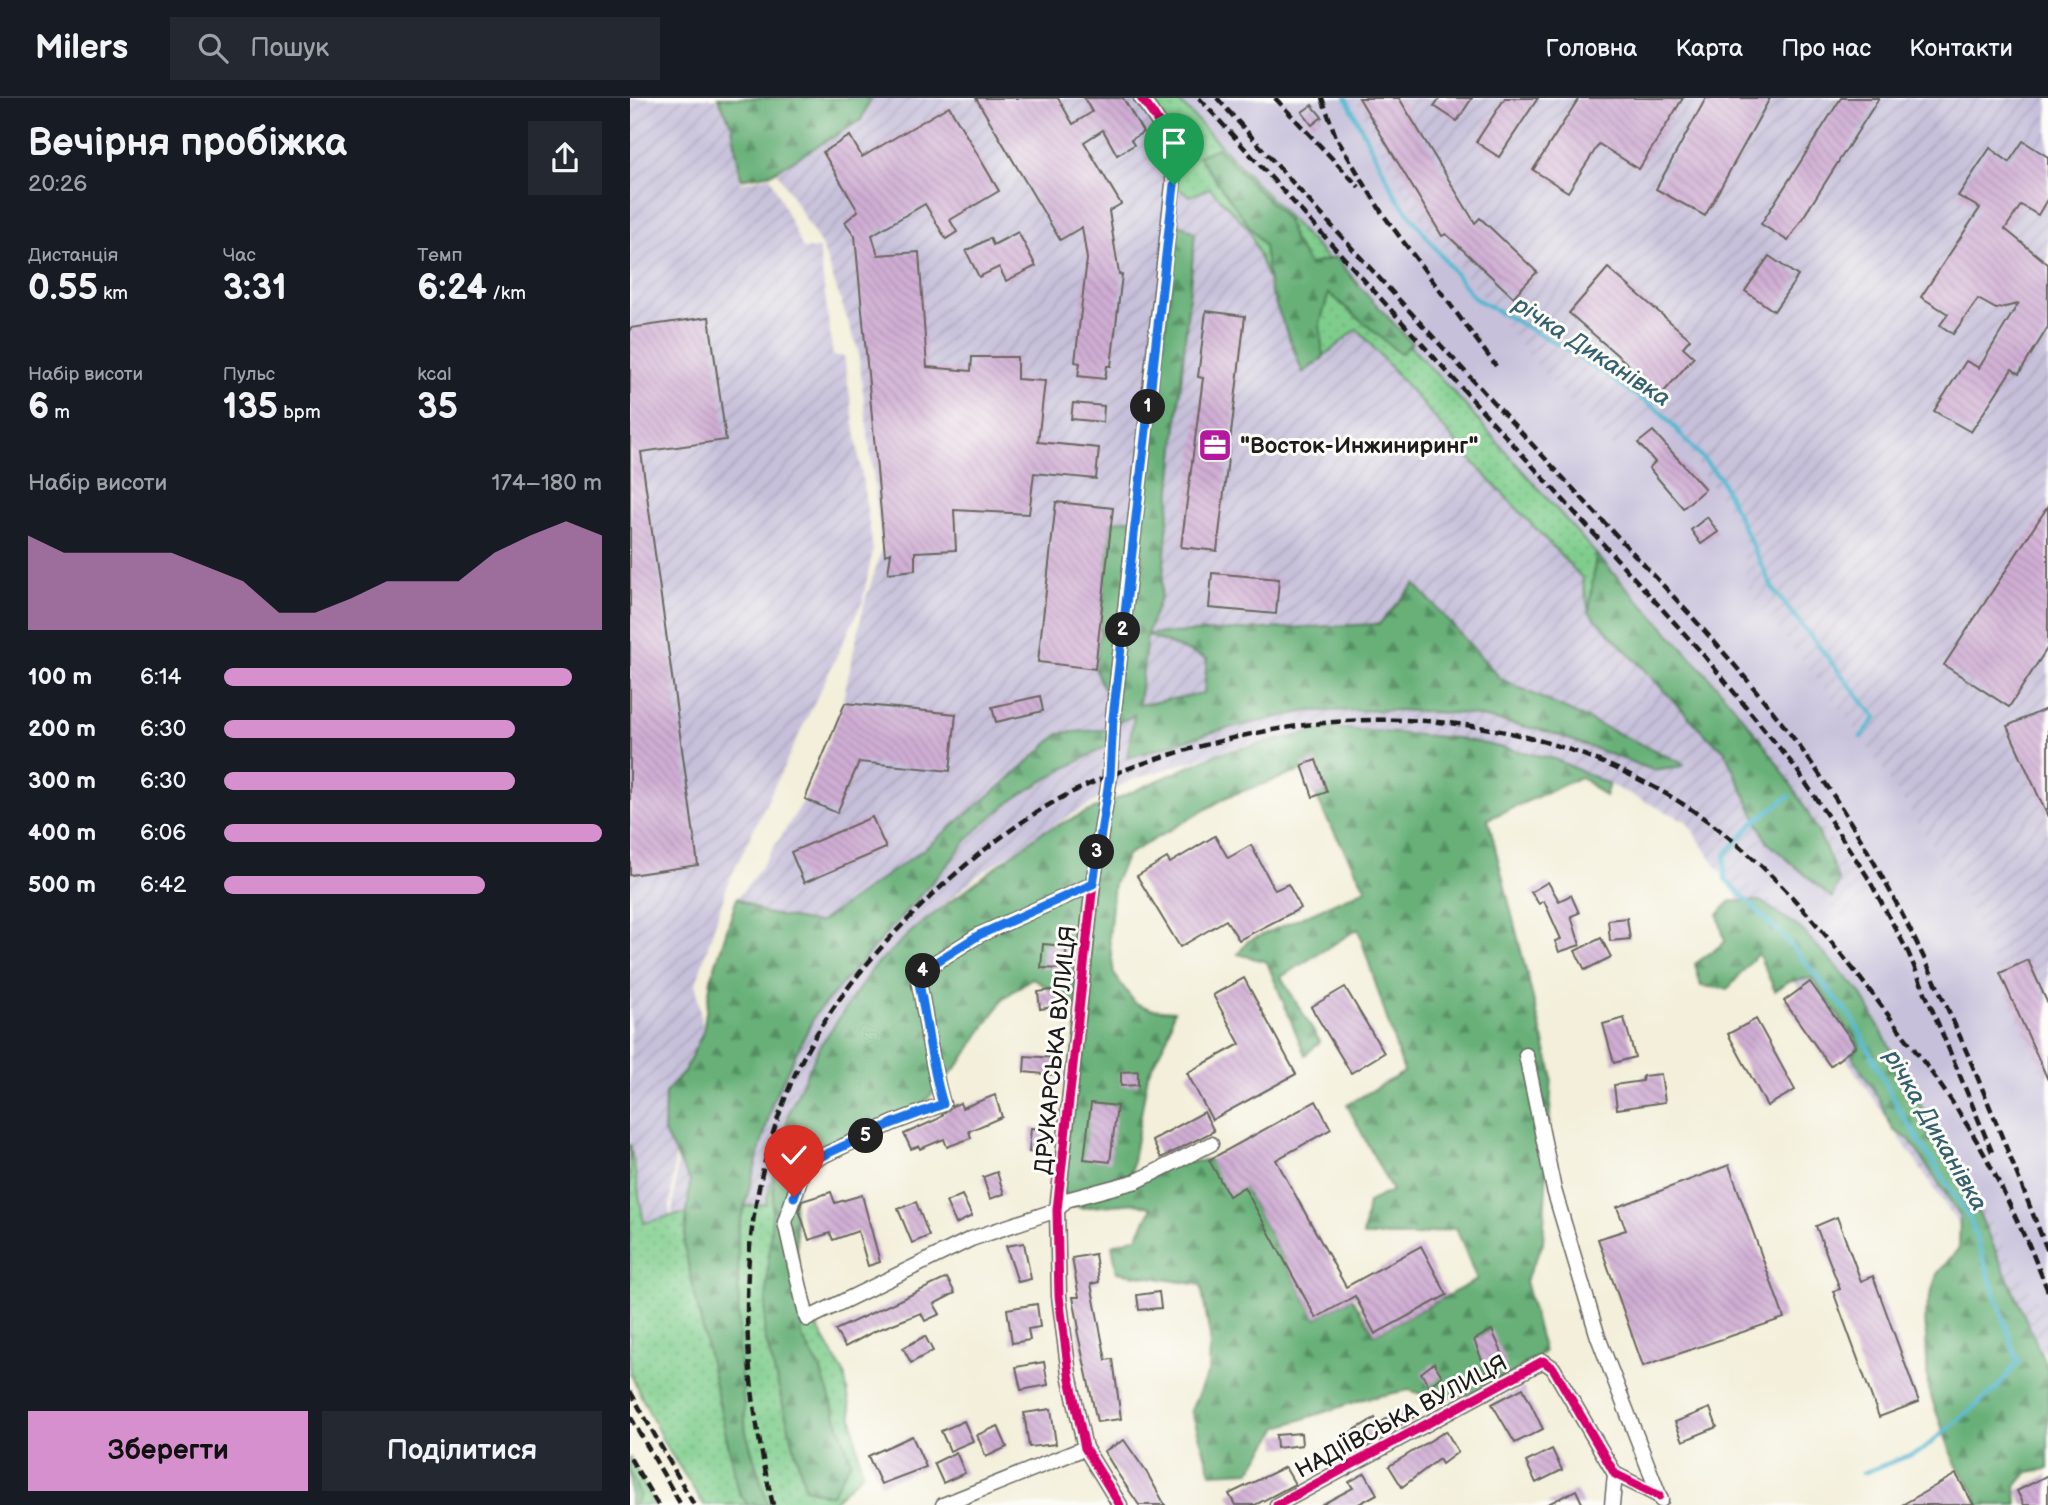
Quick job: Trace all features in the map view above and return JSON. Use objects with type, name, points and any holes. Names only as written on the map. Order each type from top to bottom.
[{"type":"street","name":"ДРУКАРСЬКА ВУЛИЦЯ","points":[[1120,1505],[1086,1448],[1065,1348],[1059,1296],[1056,1210],[1093,884],[1110,775],[1113,718],[1174,185],[1174,159],[1169,139],[1141,98]]},
{"type":"street","points":[[1093,884],[979,935],[917,974],[927,1014],[935,1077],[943,1104],[893,1123],[805,1164],[785,1222],[807,1319],[971,1239],[1056,1210],[1066,1200],[1137,1181],[1211,1144]]},
{"type":"street","points":[[1526,1055],[1554,1190],[1594,1325],[1661,1500]]},
{"type":"street","name":"НАДІЇВСЬКА ВУЛИЦЯ","points":[[1277,1505],[1543,1361],[1553,1368],[1615,1474]]},
{"type":"street","points":[[943,1505],[1086,1448]]},
{"type":"street","points":[[1612,1505],[1615,1474],[1661,1500]]},
{"type":"shaded area","points":[[630,98],[716,98],[732,126],[740,183],[770,176],[803,249],[819,249],[833,356],[844,356],[873,550],[862,603],[728,883],[696,984],[703,1032],[685,1070],[711,1028],[711,979],[737,898],[759,870],[805,799],[840,713],[864,604],[882,549],[858,350],[822,247],[733,98],[2048,98],[2048,1358],[1686,821],[1555,759],[1448,736],[1331,728],[1234,748],[1131,780],[1042,832],[977,876],[901,940],[873,968],[820,1046],[791,1107],[766,1204],[672,1216],[678,1159],[695,1098],[675,1157],[669,1216],[645,1224],[630,1143]]},
{"type":"shaded area","points":[[1176,98],[1355,98],[1414,211],[1540,369],[1614,449],[1660,411],[1742,529],[1747,588],[1861,737],[1959,885],[2048,1089],[2048,1320],[1989,1219],[1848,1012],[1786,914],[1741,875],[1767,842],[1801,869],[1842,920],[1866,892],[1774,750],[1599,557],[1523,480],[1455,394]]},
{"type":"green space","points":[[718,98],[871,98],[861,120],[772,173],[741,179],[732,126]]},
{"type":"green space","points":[[1141,98],[1176,98],[1455,394],[1596,554],[1589,612],[1582,578],[1475,464],[1357,329],[1303,373],[1249,229],[1210,188],[1190,196],[1173,185],[1174,159]]},
{"type":"green space","points":[[1218,148],[1287,220],[1293,239],[1309,265],[1336,257],[1412,343],[1400,354],[1329,293],[1320,323],[1323,358],[1303,373],[1270,290],[1264,246],[1198,156]]},
{"type":"green space","points":[[1179,223],[1195,233],[1161,596],[1147,634],[1379,624],[1415,584],[1501,679],[1684,764],[1653,770],[1549,732],[1467,714],[1397,710],[1308,711],[1220,730],[1127,758],[1134,715],[1118,723],[1095,669],[1111,522],[1141,517]],"holes":[[[1147,635],[1207,659],[1204,693],[1139,705]]]},
{"type":"green space","points":[[1596,554],[1701,668],[1766,747],[1819,834],[1839,882],[1832,898],[1767,842],[1724,750],[1708,737],[1589,612]]},
{"type":"green space","points":[[1331,728],[1457,738],[1555,759],[1609,784],[1605,796],[1581,777],[1488,819],[1552,1074],[1543,1244],[1525,1281],[1544,1352],[1488,1390],[1437,1399],[1409,1390],[1364,1399],[1279,1427],[1250,1471],[1211,1473],[1191,1410],[1209,1370],[1210,1337],[1201,1285],[1117,1272],[1112,1245],[1137,1237],[1152,1208],[1136,1203],[1080,1208],[1059,1192],[1079,1008],[1032,978],[1004,998],[961,1062],[921,1106],[859,1129],[805,1164],[794,1197],[802,1337],[820,1368],[851,1461],[831,1496],[805,1488],[764,1333],[775,1165],[791,1107],[820,1046],[873,968],[914,929],[1042,832],[1217,754]],"holes":[[[1304,770],[1326,817],[1366,889],[1248,941],[1238,954],[1267,962],[1305,1055],[1320,1042],[1281,977],[1358,929],[1404,1072],[1347,1105],[1392,1191],[1368,1202],[1363,1236],[1414,1236],[1456,1228],[1477,1280],[1375,1334],[1352,1298],[1316,1318],[1244,1187],[1209,1160],[1155,1165],[1131,1173],[1148,1074],[1168,1036],[1174,1011],[1151,1009],[1135,1003],[1114,974],[1109,937],[1114,883],[1127,855],[1229,796]]]},
{"type":"green space","points":[[1112,729],[1107,746],[1021,795],[1001,809],[965,842],[816,1013],[774,1098],[738,1230],[739,1353],[746,1432],[768,1505],[748,1505],[739,1493],[684,1246],[690,1181],[664,1133],[665,1093],[684,1072],[703,1032],[711,979],[737,898],[765,913],[819,923],[928,846],[1060,733]]},
{"type":"green space","points":[[1730,901],[1760,901],[1801,929],[1861,993],[1981,1218],[2048,1369],[2048,1469],[2028,1472],[2016,1486],[2017,1505],[1977,1505],[1976,1495],[1955,1463],[1928,1389],[1925,1313],[1937,1274],[1959,1248],[1960,1216],[1910,1140],[1893,1130],[1879,1099],[1852,1056],[1859,1045],[1812,978],[1788,982],[1775,991],[1758,953],[1728,989],[1701,986],[1695,964],[1725,942],[1718,915]]},
{"type":"green space","points":[[630,1144],[644,1223],[670,1216],[766,1204],[774,1170],[805,1164],[786,1225],[807,1318],[815,1323],[844,1373],[862,1474],[829,1505],[704,1505],[664,1443],[630,1373]]},
{"type":"green space","points":[[630,1457],[654,1505],[630,1505]]},
{"type":"green space","points":[[630,1471],[640,1495],[635,1505],[630,1505]]},
{"type":"building","points":[[976,98],[1058,98],[1073,124],[1092,112],[1084,98],[1123,98],[1143,132],[1131,140],[1134,145],[1117,155],[1103,130],[1084,142],[1121,204],[1109,211],[1119,274],[1122,275],[1111,366],[1107,366],[1105,379],[1078,376],[1080,363],[1075,362],[1087,259],[1082,227],[1060,240]]},
{"type":"building","points":[[1359,98],[1399,98],[1475,223],[1480,218],[1537,272],[1513,297],[1446,234],[1442,236]]},
{"type":"building","points":[[1440,98],[1472,98],[1457,121],[1434,106]]},
{"type":"building","points":[[1505,98],[1538,98],[1499,157],[1476,142]]},
{"type":"building","points":[[1579,98],[1683,98],[1639,169],[1599,144],[1568,192],[1533,170]]},
{"type":"building","points":[[1706,98],[1770,98],[1705,216],[1656,189]]},
{"type":"building","points":[[1841,98],[1879,98],[1788,241],[1761,224]]},
{"type":"building","points":[[1312,105],[1322,117],[1312,125],[1302,112]]},
{"type":"building","points":[[949,106],[999,191],[950,220],[957,232],[946,239],[925,204],[872,235],[878,255],[919,252],[927,367],[971,371],[972,357],[1017,357],[1017,379],[1045,381],[1038,442],[1099,448],[1096,479],[1034,473],[1029,514],[954,510],[956,550],[915,552],[915,570],[888,573],[891,553],[885,555],[855,236],[845,222],[858,211],[823,152],[850,136],[862,157]]},
{"type":"building","points":[[2023,141],[2048,157],[2048,198],[2038,215],[2021,205],[2005,229],[2048,264],[2048,327],[2019,374],[2012,369],[1971,432],[1934,411],[1966,361],[1979,368],[2018,304],[1996,309],[1978,299],[1953,334],[1940,325],[1948,314],[1921,297],[1980,208],[1958,196],[1990,148],[2009,162]]},
{"type":"building","points":[[1018,232],[1036,266],[1006,281],[999,267],[979,277],[966,251],[990,238],[993,245]]},
{"type":"building","points":[[1769,256],[1798,276],[1774,311],[1745,291]]},
{"type":"building","points":[[1608,268],[1690,339],[1683,347],[1694,357],[1662,394],[1569,313]]},
{"type":"building","points":[[1206,311],[1245,316],[1217,551],[1181,547],[1203,378],[1198,377]]},
{"type":"building","points":[[709,317],[726,440],[641,452],[698,865],[630,875],[630,328]]},
{"type":"building","points":[[1073,403],[1104,406],[1103,422],[1071,419]]},
{"type":"building","points":[[1653,431],[1705,489],[1683,508],[1649,468],[1655,462],[1638,443]]},
{"type":"building","points":[[1056,502],[1113,508],[1095,669],[1038,662]]},
{"type":"building","points":[[2048,506],[2048,647],[2009,707],[1944,665]]},
{"type":"building","points":[[1707,517],[1718,532],[1701,544],[1691,530]]},
{"type":"building","points":[[1212,573],[1279,579],[1276,614],[1209,608]]},
{"type":"building","points":[[1040,696],[1043,711],[996,722],[992,707]]},
{"type":"building","points":[[845,703],[956,714],[950,771],[859,762],[837,813],[805,799]]},
{"type":"building","points":[[2048,708],[2048,817],[2007,726]]},
{"type":"building","points":[[1316,760],[1327,792],[1313,797],[1302,765]]},
{"type":"building","points":[[872,817],[886,848],[804,883],[791,852]]},
{"type":"building","points":[[1215,836],[1228,858],[1251,845],[1275,890],[1288,884],[1301,908],[1239,940],[1226,920],[1180,947],[1137,876],[1167,858],[1170,863]]},
{"type":"building","points":[[1548,882],[1559,901],[1571,895],[1579,913],[1571,916],[1580,945],[1559,952],[1555,941],[1561,939],[1544,901],[1539,904],[1531,892]]},
{"type":"building","points":[[1627,918],[1630,939],[1610,941],[1608,920]]},
{"type":"building","points":[[1601,938],[1611,957],[1585,970],[1575,951]]},
{"type":"building","points":[[1043,944],[1067,946],[1064,969],[1041,968]]},
{"type":"building","points":[[2028,960],[2048,1004],[2048,1080],[2000,973]]},
{"type":"building","points":[[1244,978],[1296,1074],[1212,1120],[1187,1073],[1240,1044],[1213,995]]},
{"type":"building","points":[[1810,982],[1856,1046],[1830,1066],[1784,1001]]},
{"type":"building","points":[[1345,987],[1384,1053],[1351,1073],[1311,1007]]},
{"type":"building","points":[[1058,989],[1060,1006],[1040,1009],[1038,992]]},
{"type":"building","points":[[1624,1018],[1635,1057],[1614,1063],[1603,1024]]},
{"type":"building","points":[[1756,1019],[1795,1090],[1767,1106],[1728,1034]]},
{"type":"building","points":[[1025,1056],[1056,1058],[1054,1075],[1024,1072]]},
{"type":"building","points":[[1138,1071],[1138,1085],[1121,1086],[1121,1072]]},
{"type":"building","points":[[1661,1074],[1665,1102],[1617,1109],[1614,1085],[1642,1081],[1643,1076]]},
{"type":"building","points":[[995,1095],[1002,1117],[969,1131],[971,1138],[947,1147],[944,1139],[920,1149],[919,1146],[911,1149],[904,1134],[938,1119],[952,1106],[960,1103],[962,1108]]},
{"type":"building","points":[[1316,1101],[1331,1129],[1276,1160],[1346,1287],[1421,1246],[1447,1295],[1375,1334],[1355,1296],[1316,1318],[1244,1187],[1229,1196],[1209,1160]]},
{"type":"building","points":[[1091,1103],[1117,1106],[1110,1162],[1084,1159]]},
{"type":"building","points":[[1204,1112],[1214,1131],[1161,1158],[1152,1140]]},
{"type":"building","points":[[1031,1128],[1049,1130],[1046,1154],[1029,1152]]},
{"type":"building","points":[[1729,1165],[1784,1318],[1643,1366],[1598,1239],[1626,1230],[1617,1207]]},
{"type":"building","points":[[997,1172],[1004,1194],[990,1199],[983,1177]]},
{"type":"building","points":[[831,1192],[835,1203],[862,1195],[880,1262],[868,1266],[858,1231],[833,1240],[830,1233],[809,1240],[799,1210],[802,1201]]},
{"type":"building","points":[[962,1195],[972,1216],[956,1224],[946,1202]]},
{"type":"building","points":[[916,1202],[929,1236],[912,1243],[898,1209]]},
{"type":"building","points":[[1837,1217],[1861,1281],[1873,1276],[1919,1402],[1879,1417],[1833,1291],[1840,1289],[1816,1226]]},
{"type":"building","points":[[1024,1243],[1031,1279],[1018,1282],[1006,1246]]},
{"type":"building","points":[[1095,1254],[1099,1282],[1091,1284],[1106,1360],[1113,1359],[1121,1419],[1097,1422],[1077,1330],[1079,1329],[1073,1297],[1079,1297],[1072,1258]]},
{"type":"building","points":[[947,1278],[955,1293],[934,1304],[940,1314],[925,1321],[921,1313],[875,1331],[845,1347],[835,1330]]},
{"type":"building","points":[[1159,1292],[1161,1308],[1139,1310],[1137,1295]]},
{"type":"building","points":[[1037,1304],[1040,1327],[1028,1329],[1030,1340],[1012,1343],[1007,1309]]},
{"type":"building","points":[[1492,1330],[1507,1364],[1487,1373],[1474,1340]]},
{"type":"building","points":[[925,1336],[933,1351],[911,1363],[903,1348]]},
{"type":"building","points":[[1044,1362],[1048,1385],[1021,1390],[1016,1367]]},
{"type":"building","points":[[1434,1363],[1442,1376],[1429,1386],[1421,1373]]},
{"type":"building","points":[[1523,1388],[1543,1429],[1515,1443],[1492,1404]]},
{"type":"building","points":[[1407,1406],[1414,1417],[1360,1449],[1351,1432],[1375,1418],[1378,1424]]},
{"type":"building","points":[[1710,1408],[1717,1427],[1683,1441],[1675,1422]]},
{"type":"building","points":[[1051,1409],[1056,1444],[1029,1447],[1024,1413]]},
{"type":"building","points":[[964,1421],[973,1441],[950,1451],[941,1431]]},
{"type":"building","points":[[998,1426],[1007,1447],[986,1457],[977,1435]]},
{"type":"building","points":[[1446,1431],[1458,1452],[1442,1464],[1439,1459],[1402,1487],[1389,1466]]},
{"type":"building","points":[[1301,1433],[1302,1445],[1277,1448],[1276,1435]]},
{"type":"building","points":[[912,1436],[926,1467],[881,1484],[868,1456]]},
{"type":"building","points":[[1124,1440],[1165,1505],[1139,1505],[1118,1474],[1104,1451]]},
{"type":"building","points":[[1552,1449],[1562,1470],[1536,1483],[1526,1462]]},
{"type":"building","points":[[956,1452],[965,1473],[943,1483],[934,1463]]},
{"type":"building","points":[[1285,1467],[1295,1484],[1255,1505],[1235,1505],[1229,1494]]},
{"type":"building","points":[[1365,1473],[1377,1494],[1357,1505],[1321,1505],[1353,1488],[1349,1482]]},
{"type":"building","points":[[1956,1474],[1974,1505],[1902,1505]]},
{"type":"building","points":[[2048,1475],[2048,1505],[2024,1505],[2017,1491]]},
{"type":"building","points":[[1576,1490],[1583,1505],[1546,1505]]},
{"type":"waterway","name":"річка Диканівка","points":[[1346,98],[1397,198],[1474,298],[1561,346],[1660,411],[1720,478],[1773,589],[1876,718],[1861,737]]},
{"type":"waterway","name":"річка Диканівка","points":[[1789,796],[1753,823],[1725,855],[1725,879],[1781,934],[1853,1019],[1901,1113],[1970,1219],[2018,1362],[1996,1389],[1921,1451],[1863,1473]]},
{"type":"railway","points":[[1199,98],[1702,653],[1795,767],[1867,876],[1908,952],[1992,1152]]},
{"type":"railway","points":[[1217,98],[1702,628],[1762,698],[1817,771],[1854,827],[1918,945],[1973,1066],[2048,1252]]},
{"type":"railway","points":[[1275,98],[1359,187]]},
{"type":"railway","points":[[1322,98],[1336,137],[1382,213],[1496,366]]},
{"type":"railway","points":[[773,1505],[761,1451],[748,1344],[747,1291],[751,1239],[759,1186],[773,1134],[792,1081],[829,1014],[860,972],[912,915],[969,862],[1031,816],[1071,793],[1135,766],[1201,746],[1262,732],[1322,723],[1381,720],[1440,722],[1498,731],[1556,745],[1612,767],[1668,795],[1702,817],[1734,841],[1791,896],[1868,988],[1965,1122],[1990,1165],[2030,1248]]},
{"type":"railway","points":[[2027,1240],[2048,1291]]},
{"type":"railway","points":[[630,1391],[694,1505]]},
{"type":"railway","points":[[630,1416],[681,1505]]},
{"type":"railway","points":[[630,1458],[658,1505]]},
{"type":"cycle path","points":[[1120,1505],[1085,1448],[1069,1374],[1059,1296],[1057,1210],[1093,884],[1110,775],[1113,718],[1173,185],[1172,159],[1167,138],[1141,98]]},
{"type":"cycle path","points":[[1277,1505],[1543,1361],[1553,1368],[1615,1474],[1659,1496]]},
{"type":"place","name":"\"Восток-Инжиниринг\"","points":[[1215,445]]},
{"type":"route","points":[[794,1197],[805,1164],[893,1123],[943,1104],[935,1077],[927,1014],[917,974],[979,935],[1093,884],[1110,775],[1113,718],[1174,185]]}]
